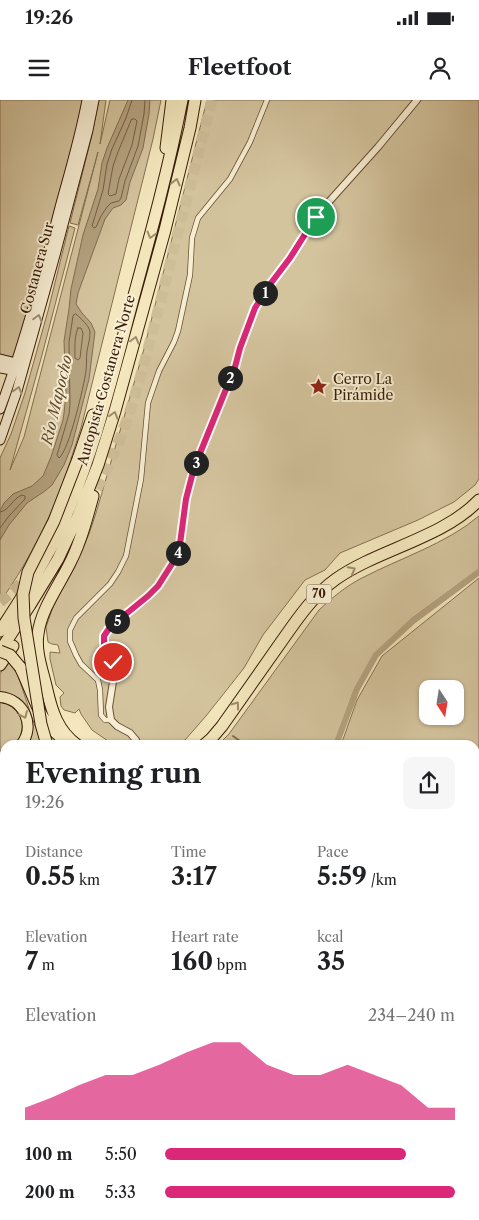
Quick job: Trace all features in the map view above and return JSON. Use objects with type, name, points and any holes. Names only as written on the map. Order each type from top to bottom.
[{"type":"highway","points":[[163,188],[165,152],[172,100]]},
{"type":"highway","name":"Autopista Costanera Norte","points":[[0,630],[41,566],[55,539],[68,511],[90,452],[163,188],[182,100]]},
{"type":"highway","name":"Autopista Costanera Norte","points":[[0,651],[30,605],[66,542],[90,487],[120,395],[165,230],[195,100]]},
{"type":"highway","points":[[46,740],[41,724],[24,618],[23,594],[28,572],[50,530],[118,356]]},
{"type":"highway","points":[[70,740],[61,729],[52,712],[39,654],[38,632],[46,609],[72,559],[84,529],[105,443]]},
{"type":"highway","name":"70","points":[[209,740],[222,726],[309,605],[322,590],[353,569],[455,520],[472,508],[479,500]]},
{"type":"highway","points":[[0,665],[56,575],[73,545],[90,508]]},
{"type":"highway","points":[[0,651],[10,655],[20,667],[44,721],[55,733],[65,740]]},
{"type":"main road","name":"Costanera Sur","points":[[0,440],[12,407],[19,367],[78,142],[87,100]]},
{"type":"main road","name":"Costanera Sur","points":[[0,409],[19,367],[56,255],[94,100]]},
{"type":"main road","points":[[0,360],[19,367]]},
{"type":"main road","points":[[0,368],[19,367]]},
{"type":"main road","points":[[0,698],[14,701],[21,707],[27,720],[28,730],[25,740]]},
{"type":"street","points":[[111,720],[105,720],[101,715],[98,680],[81,664],[70,641],[70,630],[76,618],[110,584],[126,556],[140,479],[148,403],[159,371],[178,331],[190,275],[192,238],[198,218],[230,179],[250,142],[267,100]]},
{"type":"street","points":[[136,740],[130,733],[117,726],[111,720],[109,707],[115,669],[104,646],[104,636],[110,627],[158,586],[177,556],[186,499],[194,468],[235,367],[255,308],[316,217],[418,100]]},
{"type":"shaded area","points":[[0,100],[83,100],[45,254],[15,356],[12,357],[0,356]]},
{"type":"shaded area","points":[[99,100],[106,100],[100,144],[110,100],[161,100],[81,428],[48,520],[26,562],[0,602],[0,458],[11,434],[25,393],[69,226],[75,228],[10,470],[24,437],[98,152],[78,225],[70,223]]},
{"type":"shaded area","points":[[207,100],[479,100],[479,479],[475,485],[454,502],[418,520],[340,553],[325,570],[305,580],[263,635],[244,668],[185,740],[107,740],[92,730],[79,709],[75,713],[64,710],[61,706],[60,697],[64,693],[56,685],[50,659],[50,652],[60,653],[58,645],[48,642],[46,627],[53,607],[73,570],[89,534],[144,349]]},
{"type":"shaded area","points":[[479,516],[479,569],[411,619],[375,654],[355,688],[336,740],[223,740],[319,610],[329,601],[356,581],[437,543]]},
{"type":"shaded area","points":[[479,578],[479,740],[343,740],[357,700],[382,656]]},
{"type":"shaded area","points":[[8,662],[15,669],[41,740],[26,740],[31,723],[0,693],[0,674]]},
{"type":"shaded area","points":[[0,702],[8,704],[18,713],[21,719],[22,732],[18,740],[0,740]]},
{"type":"water","points":[[128,100],[150,100],[149,114],[143,148],[130,182],[126,200],[121,205],[113,208],[105,219],[78,293],[76,304],[91,323],[95,332],[89,379],[72,445],[64,465],[52,485],[27,503],[9,525],[0,540],[0,511],[4,503],[13,494],[32,486],[43,476],[63,420],[66,394],[64,341],[71,289],[83,235],[98,189],[102,163]]},
{"type":"waterway","points":[[338,740],[357,689],[376,655],[413,621],[479,572]]},
{"type":"waterway","points":[[233,736],[238,740]]},
{"type":"tunnel","points":[[88,503],[113,456],[132,406],[212,100]]},
{"type":"tunnel","points":[[0,602],[30,576]]},
{"type":"place","name":"Cerro La Pirámide","points":[[319,387]]},
{"type":"route","points":[[113,662],[104,646],[104,636],[110,627],[137,606],[158,586],[177,556],[186,499],[194,468],[235,367],[255,308],[316,217]]},
{"type":"water label","name":"Río Mapocho","points":[[57,400]]}]
